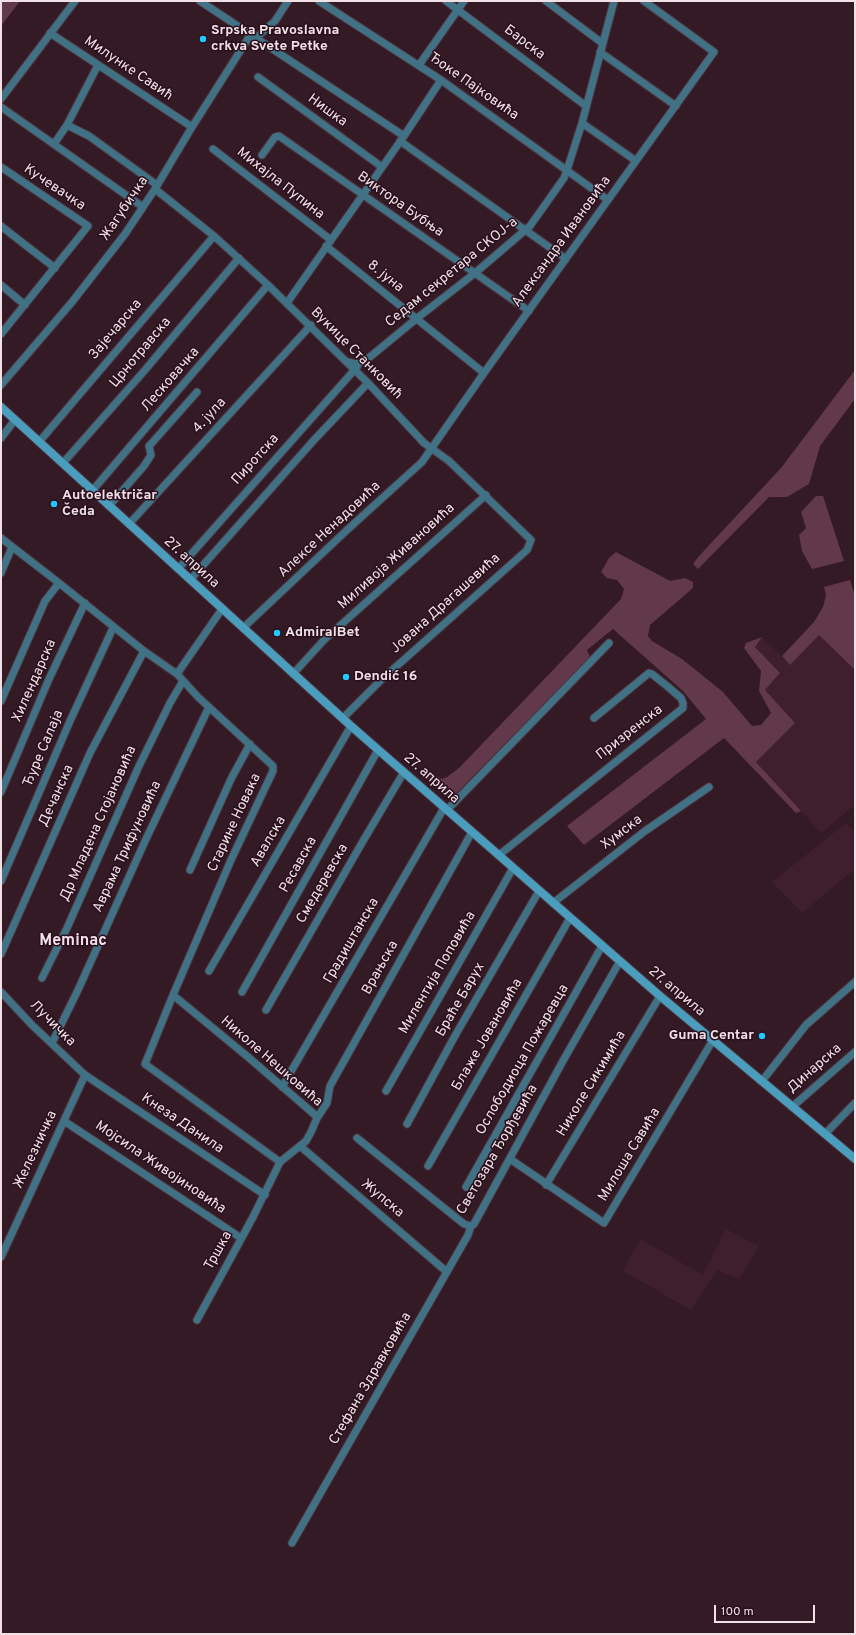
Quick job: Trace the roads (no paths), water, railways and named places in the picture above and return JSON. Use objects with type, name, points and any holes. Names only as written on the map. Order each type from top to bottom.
[{"type":"main road","name":"27. априла","points":[[1,407],[378,750],[660,996],[792,1107],[854,1156]]},
{"type":"street","points":[[1,99],[75,1]]},
{"type":"street","points":[[200,1],[254,36],[402,139],[566,259]]},
{"type":"street","name":"Жагубичка","points":[[1,385],[72,302],[125,234],[156,187],[192,127],[254,36],[275,21],[288,1]]},
{"type":"street","name":"Ђоке Пајковића","points":[[319,1],[441,80],[608,200]]},
{"type":"street","name":"Барска","points":[[446,1],[586,106]]},
{"type":"street","points":[[419,65],[464,1]]},
{"type":"street","points":[[546,1],[602,43]]},
{"type":"street","name":"Седам секретара СКОЈ-а","points":[[360,365],[526,230],[564,178],[582,123],[614,1]]},
{"type":"street","name":"Александра Ивановића","points":[[432,449],[528,311],[714,52],[644,1]]},
{"type":"street","name":"Милунке Савић","points":[[50,33],[192,127]]},
{"type":"street","points":[[600,52],[676,106]]},
{"type":"street","points":[[54,144],[67,125],[98,65]]},
{"type":"street","name":"Нишка","points":[[258,77],[382,167]]},
{"type":"street","points":[[287,303],[402,139],[441,80]]},
{"type":"street","points":[[1,107],[143,207]]},
{"type":"street","points":[[582,123],[636,161]]},
{"type":"street","name":"Вукице Станковић","points":[[67,125],[89,136],[156,187],[214,236],[268,285],[311,325],[347,362],[360,365],[366,381],[424,443],[449,461],[486,495],[530,537],[531,543]]},
{"type":"street","name":"Виктора Бубња","points":[[262,155],[275,137],[279,136],[528,311]]},
{"type":"street","name":"Михајла Пупина","points":[[213,149],[329,243]]},
{"type":"street","name":"Кучевачка","points":[[1,168],[88,226],[1,334]]},
{"type":"street","points":[[1,226],[55,268]]},
{"type":"street","name":"Зајечарска","points":[[39,442],[214,236]]},
{"type":"street","name":"8. јуна","points":[[329,243],[416,319],[484,373]]},
{"type":"street","name":"Црнотравска","points":[[62,464],[145,370],[238,258]]},
{"type":"street","points":[[1,285],[25,305]]},
{"type":"street","name":"Лесковачка","points":[[92,491],[268,285]]},
{"type":"street","name":"4. јула","points":[[129,524],[311,325]]},
{"type":"street","points":[[190,580],[366,381],[360,365]]},
{"type":"street","name":"Пиротска","points":[[178,569],[360,365]]},
{"type":"street","points":[[109,506],[144,466],[151,455],[149,446],[197,392]]},
{"type":"street","points":[[1,438],[15,420]]},
{"type":"street","name":"Алексе Ненадовића","points":[[243,628],[347,530],[417,468],[432,449]]},
{"type":"street","name":"Миливоја Живановића","points":[[293,674],[324,640],[486,495]]},
{"type":"street","name":"Старине Новака","points":[[1,538],[85,603],[113,628],[177,674],[209,707],[273,766],[273,771],[231,860],[145,1064],[280,1162]]},
{"type":"street","name":"Јована Драгашевића","points":[[343,718],[380,681],[526,550],[531,543]]},
{"type":"street","points":[[1,573],[12,547]]},
{"type":"street","points":[[1,701],[45,601],[59,583]]},
{"type":"street","name":"Хилендарска","points":[[1,792],[49,679],[85,603]]},
{"type":"street","points":[[177,674],[222,609]]},
{"type":"street","name":"Ђуре Салаја","points":[[1,881],[70,721],[113,628]]},
{"type":"street","name":"Градиштанска","points":[[282,1087],[310,1041],[384,910],[446,809],[609,643]]},
{"type":"street","name":"Дечанска","points":[[1,954],[90,753],[144,651]]},
{"type":"street","name":"Призренска","points":[[499,855],[683,708],[683,703],[681,698],[649,673],[594,718]]},
{"type":"street","name":"Др Младена Стојановића","points":[[42,978],[67,928],[139,766],[170,703],[183,681]]},
{"type":"street","name":"Аврама Трифуновића","points":[[52,1043],[209,707]]},
{"type":"street","name":"Авалска","points":[[210,971],[351,726]]},
{"type":"street","points":[[190,870],[231,779],[250,744]]},
{"type":"street","name":"Ресавска","points":[[242,992],[378,750]]},
{"type":"street","name":"Смедеревска","points":[[266,1010],[404,772]]},
{"type":"street","name":"Хумска","points":[[553,903],[645,831],[709,787]]},
{"type":"street","name":"Врањска","points":[[317,1118],[327,1102],[330,1086],[472,832]]},
{"type":"street","name":"Милентија Поповића","points":[[386,1091],[513,868]]},
{"type":"street","name":"Браће Барух","points":[[407,1124],[456,1034],[539,891]]},
{"type":"street","name":"Блаже Јовановића","points":[[428,1166],[570,918]]},
{"type":"street","name":"Ослободиоца Пожаревца","points":[[466,1187],[602,946]]},
{"type":"street","name":"Светозара Ђорђевића","points":[[358,1138],[464,1224],[471,1226],[474,1224],[564,1059],[620,961]]},
{"type":"street","points":[[762,1081],[806,1024],[855,982]]},
{"type":"street","name":"Лучичка","points":[[1,992],[32,1025],[85,1075]]},
{"type":"street","name":"Николе Нешковића","points":[[173,995],[317,1118],[306,1141],[280,1162],[265,1195]]},
{"type":"street","name":"Николе Сикимића","points":[[546,1185],[660,996]]},
{"type":"street","name":"Милоша Савића","points":[[546,1185],[604,1223],[713,1040]]},
{"type":"street","name":"Динарска","points":[[792,1107],[855,1052]]},
{"type":"street","name":"Железничка","points":[[1,1257],[85,1075]]},
{"type":"street","name":"Кнеза Данила","points":[[85,1075],[265,1195]]},
{"type":"street","points":[[825,1134],[855,1103]]},
{"type":"street","name":"Мојсила Живојиновића","points":[[64,1120],[241,1238]]},
{"type":"street","name":"Жупска","points":[[300,1146],[447,1272]]},
{"type":"street","points":[[510,1159],[546,1185]]},
{"type":"street","name":"Тршка","points":[[197,1320],[265,1195]]},
{"type":"street","name":"Стефана Здравковића","points":[[292,1543],[468,1235],[471,1226]]},
{"type":"place","name":"Srpska Pravoslavna crkva Svete Petke","points":[[203,39]]},
{"type":"place","name":"Autoelektričar Čeda","points":[[54,504]]},
{"type":"place","name":"AdmiralBet","points":[[277,633]]},
{"type":"place","name":"Dendić 16","points":[[346,677]]},
{"type":"place","name":"Guma Centar","points":[[762,1036]]},
{"type":"district","name":"Meminac","points":[[73,942]]}]
